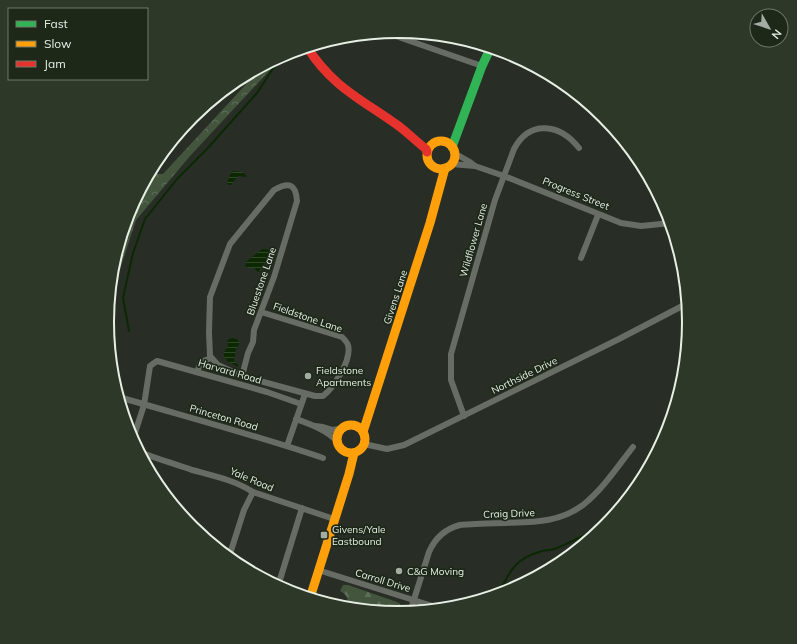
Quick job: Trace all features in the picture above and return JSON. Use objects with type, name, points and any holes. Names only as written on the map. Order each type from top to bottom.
[{"type":"street","points":[[402,38],[482,66]]},
{"type":"street","points":[[310,52],[323,71],[338,86],[401,128],[426,149],[428,160],[437,168],[448,166],[453,161],[453,150],[461,127],[462,118],[488,53]]},
{"type":"street","points":[[427,152],[431,145],[439,142],[462,118]]},
{"type":"street","points":[[401,128],[430,142],[447,142],[453,150]]},
{"type":"street","name":"Wildflower Lane","points":[[464,416],[451,380],[451,354],[495,200],[518,141],[525,134],[533,130],[543,128],[557,131],[571,139],[579,148]]},
{"type":"street","name":"Progress Street","points":[[453,150],[475,166]]},
{"type":"street","name":"Givens Lane","points":[[433,166],[437,198]]},
{"type":"street","name":"Progress Street","points":[[448,166],[475,166],[504,176],[621,223],[648,226],[665,224]]},
{"type":"street","name":"Givens Lane","points":[[363,432],[364,424],[369,414],[448,166]]},
{"type":"street","name":"Bluestone Lane","points":[[211,358],[209,332],[210,298],[230,244],[274,190],[288,185],[293,187],[297,193],[297,201],[293,216],[254,330],[253,342],[248,353],[242,376]]},
{"type":"street","points":[[581,258],[598,214]]},
{"type":"street","name":"Northside Drive","points":[[364,444],[387,449],[404,445],[619,339],[682,306]]},
{"type":"street","name":"Fieldstone Lane","points":[[211,358],[218,365],[242,376],[305,394],[324,396],[330,390],[341,373],[348,353],[348,344],[342,337],[261,312]]},
{"type":"street","points":[[197,372],[201,362],[211,358]]},
{"type":"street","name":"Harvard Road","points":[[144,405],[150,369],[153,363],[161,362],[267,392],[301,404]]},
{"type":"street","points":[[287,446],[305,394]]},
{"type":"street","name":"Princeton Road","points":[[125,399],[230,428],[323,458]]},
{"type":"street","name":"Givens Lane","points":[[348,427],[361,417],[372,402]]},
{"type":"street","points":[[135,429],[144,405]]},
{"type":"street","points":[[296,419],[315,426],[333,437],[338,442],[341,449],[350,452],[359,450],[364,444],[365,436],[357,427],[333,430],[315,426]]},
{"type":"street","points":[[338,442],[339,433],[348,427]]},
{"type":"street","name":"Craig Drive","points":[[412,605],[430,549],[437,538],[445,532],[460,525],[541,522],[556,519],[568,514],[592,497],[634,446]]},
{"type":"street","points":[[312,592],[345,484],[350,474],[350,452]]},
{"type":"street","name":"Yale Road","points":[[148,455],[169,463],[234,482],[253,492],[334,518]]},
{"type":"street","points":[[231,551],[242,516],[253,492]]},
{"type":"street","points":[[280,580],[302,508]]},
{"type":"street","name":"Carroll Drive","points":[[318,570],[428,604]]},
{"type":"green space","points":[[273,67],[190,156],[136,220],[119,271],[124,248],[136,213],[156,174],[163,174],[249,81]]},
{"type":"green space","points":[[343,585],[348,585],[397,602],[401,606],[361,604],[347,602],[345,594],[340,591]]},
{"type":"shaded area","points":[[232,171],[242,172],[247,176],[238,176],[231,185],[229,185],[227,184]]},
{"type":"shaded area","points":[[262,249],[266,249],[273,253],[260,269],[259,273],[254,268],[248,268],[245,266],[247,261]]},
{"type":"shaded area","points":[[233,338],[237,339],[240,343],[236,349],[234,361],[238,367],[227,361],[224,356],[224,352],[228,346],[227,341]]},
{"type":"waterway","points":[[129,331],[123,298],[133,253],[145,219],[177,179],[206,150],[257,93],[276,66]]},
{"type":"waterway","points":[[503,586],[514,567],[525,558],[542,551],[555,549],[588,534]]},
{"type":"traffic: fast","points":[[452,147],[488,53]]},
{"type":"traffic: slow","points":[[441,141],[451,145],[455,155],[451,165],[441,169],[431,165],[427,155],[431,145],[441,141]]},
{"type":"traffic: slow","points":[[363,432],[430,223],[445,168]]},
{"type":"traffic: slow","points":[[351,425],[361,429],[365,439],[361,449],[351,453],[341,449],[337,439],[341,429],[351,425]]},
{"type":"traffic: slow","points":[[312,592],[349,474],[354,453]]},
{"type":"traffic: jam","points":[[311,52],[327,73],[338,83],[361,101],[400,127],[426,149],[427,152]]},
{"type":"place","name":"Fieldstone Apartments","points":[[308,376]]},
{"type":"place","name":"Givens/Yale Eastbound","points":[[324,535]]},
{"type":"place","name":"C&G Moving","points":[[399,571]]}]
